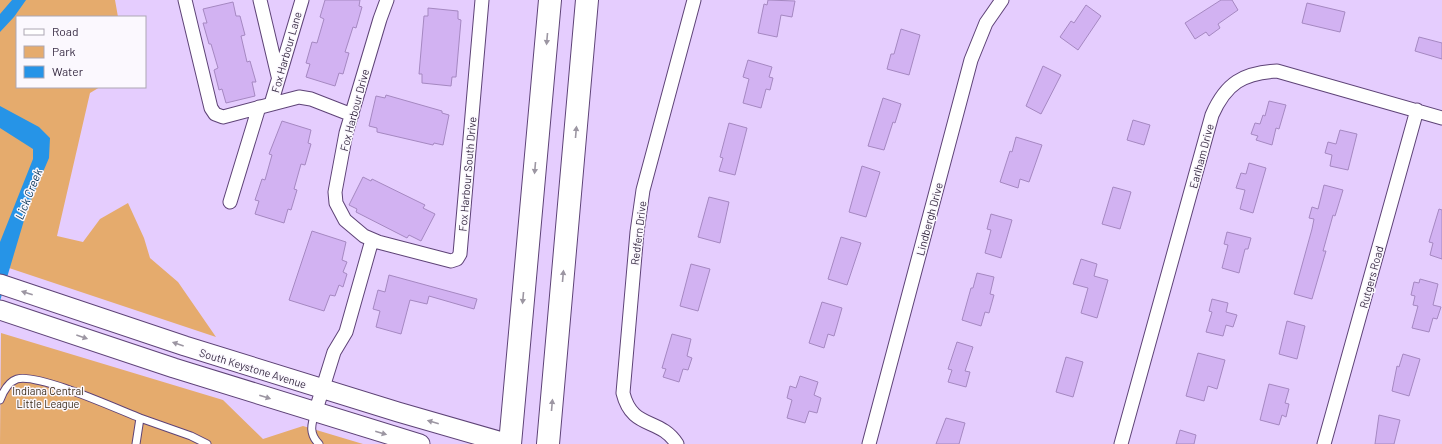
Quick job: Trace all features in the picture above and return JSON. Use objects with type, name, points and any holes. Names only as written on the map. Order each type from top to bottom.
[{"type":"highway","points":[[509,444],[550,0]]},
{"type":"highway","points":[[548,444],[587,0]]},
{"type":"main road","name":"South Keystone Avenue","points":[[0,284],[185,346],[322,389],[509,444]]},
{"type":"main road","points":[[0,310],[315,413],[420,444]]},
{"type":"street","points":[[185,0],[213,113],[223,117],[289,98],[306,98],[352,115]]},
{"type":"street","points":[[260,0],[279,78]]},
{"type":"street","name":"Fox Harbour Lane","points":[[230,202],[265,105],[279,78],[302,0]]},
{"type":"street","name":"Fox Harbour Drive","points":[[372,240],[358,232],[347,222],[336,203],[335,192],[346,133],[387,0]]},
{"type":"street","name":"Fox Harbour South Drive","points":[[372,240],[448,261],[454,261],[459,257],[482,0]]},
{"type":"street","name":"Redfern Drive","points":[[677,444],[671,435],[664,429],[637,418],[632,414],[626,404],[623,393],[637,232],[644,190],[694,0]]},
{"type":"street","name":"Lindbergh Drive","points":[[869,444],[971,60],[986,23],[1002,0]]},
{"type":"street","name":"Earlham Drive","points":[[1121,444],[1212,114],[1220,98],[1232,85],[1259,72],[1277,71],[1442,118]]},
{"type":"street","name":"Rutgers Road","points":[[1324,444],[1417,110]]},
{"type":"street","points":[[315,413],[334,352],[346,332],[372,240]]},
{"type":"lane","points":[[0,400],[3,392],[17,379],[33,379],[191,436],[207,444]]},
{"type":"lane","points":[[315,413],[311,428],[314,439],[319,444]]},
{"type":"lane","points":[[136,444],[140,418]]},
{"type":"green space","points":[[0,0],[115,0],[118,16],[16,16],[16,88],[98,88],[90,93],[57,236],[83,242],[100,219],[128,203],[144,238],[150,258],[178,282],[216,337],[0,265]]},
{"type":"green space","name":"Indiana Central Little League","points":[[1,333],[223,400],[263,439],[303,426],[363,444],[0,444]]},
{"type":"water","points":[[12,0],[26,0],[14,17],[0,32],[0,14]]},
{"type":"water","name":"Lick Creek","points":[[0,106],[39,127],[50,138],[49,158],[28,207],[0,301],[0,242],[33,159],[33,149],[0,128]]},
{"type":"building","points":[[325,0],[360,0],[359,6],[362,7],[356,28],[353,27],[345,52],[349,53],[343,74],[339,73],[335,86],[306,77],[310,64],[306,63],[312,42],[317,43],[324,19],[320,17]]},
{"type":"building","points":[[768,0],[795,1],[792,17],[781,15],[777,37],[758,33],[764,4],[767,5]]},
{"type":"building","points":[[1221,0],[1232,0],[1238,10],[1218,24],[1220,28],[1209,36],[1206,32],[1195,39],[1185,23]]},
{"type":"building","points":[[233,2],[236,16],[240,16],[245,35],[241,36],[247,62],[250,61],[256,82],[252,82],[255,96],[226,103],[222,89],[219,90],[214,70],[218,68],[203,23],[207,23],[203,9]]},
{"type":"building","points":[[1307,3],[1345,12],[1340,32],[1302,23]]},
{"type":"building","points":[[1086,5],[1101,16],[1078,50],[1060,37],[1071,21],[1074,23]]},
{"type":"building","points":[[428,8],[458,11],[458,19],[461,20],[456,77],[452,77],[451,86],[422,83],[422,74],[419,74],[424,16],[428,16]]},
{"type":"building","points":[[901,29],[920,35],[909,75],[887,69],[891,54],[894,54]]},
{"type":"building","points":[[1419,37],[1442,43],[1442,59],[1415,51]]},
{"type":"building","points":[[748,60],[772,67],[769,77],[773,78],[770,90],[766,89],[761,108],[743,103],[749,79],[743,77]]},
{"type":"building","points":[[1043,66],[1061,75],[1041,114],[1026,106]]},
{"type":"building","points":[[386,95],[442,111],[442,113],[449,115],[443,145],[434,143],[433,145],[377,132],[377,128],[369,126],[376,96],[385,98]]},
{"type":"building","points":[[883,98],[901,104],[895,123],[893,122],[884,150],[868,146]]},
{"type":"building","points":[[1269,101],[1286,105],[1279,129],[1276,128],[1272,145],[1256,140],[1258,136],[1251,134],[1255,123],[1260,124],[1263,115],[1265,116]]},
{"type":"building","points":[[1133,120],[1150,125],[1144,145],[1127,140]]},
{"type":"building","points":[[282,121],[311,130],[308,143],[311,144],[305,165],[301,164],[294,189],[297,190],[291,210],[288,209],[284,223],[255,214],[259,201],[255,200],[262,179],[265,180],[272,155],[269,154]]},
{"type":"building","points":[[729,123],[747,128],[735,175],[719,171],[723,158],[720,157]]},
{"type":"building","points":[[1340,130],[1357,134],[1348,170],[1330,166],[1332,155],[1325,153],[1328,142],[1336,144]]},
{"type":"building","points":[[1016,137],[1042,145],[1029,182],[1020,179],[1018,188],[1000,182],[1010,151],[1012,152]]},
{"type":"building","points":[[1249,163],[1266,168],[1253,213],[1240,209],[1245,190],[1236,188],[1241,173],[1246,174]]},
{"type":"building","points":[[862,166],[880,172],[866,217],[849,212]]},
{"type":"building","points":[[363,177],[371,181],[372,179],[425,205],[423,208],[435,214],[421,241],[409,235],[407,238],[356,212],[357,209],[349,205]]},
{"type":"building","points":[[1324,185],[1343,190],[1335,216],[1333,215],[1323,251],[1326,251],[1312,299],[1294,294],[1312,229],[1314,219],[1309,218],[1312,207],[1318,209]]},
{"type":"building","points":[[1113,187],[1131,192],[1120,229],[1102,224]]},
{"type":"building","points":[[709,197],[729,202],[720,243],[698,237]]},
{"type":"building","points":[[1439,209],[1442,210],[1442,259],[1430,255],[1433,243],[1429,242]]},
{"type":"building","points":[[991,214],[1012,220],[1001,258],[985,253],[991,230],[987,229]]},
{"type":"building","points":[[312,231],[346,242],[342,260],[347,262],[343,272],[347,274],[343,287],[339,285],[335,296],[330,295],[324,311],[289,300]]},
{"type":"building","points":[[1227,232],[1251,238],[1248,249],[1245,249],[1239,273],[1222,268],[1228,245],[1224,244]]},
{"type":"building","points":[[841,237],[861,243],[847,285],[828,279]]},
{"type":"building","points":[[1081,259],[1097,264],[1094,276],[1108,280],[1097,318],[1081,313],[1088,288],[1073,284]]},
{"type":"building","points":[[691,264],[710,269],[698,311],[680,306]]},
{"type":"building","points":[[977,273],[994,277],[990,294],[994,295],[989,313],[985,312],[981,326],[962,320]]},
{"type":"building","points":[[389,275],[477,299],[474,309],[429,296],[427,304],[410,300],[401,334],[376,327],[380,311],[373,309],[378,290],[385,292]]},
{"type":"building","points":[[1420,279],[1438,284],[1433,305],[1441,307],[1437,319],[1433,318],[1429,332],[1412,328],[1418,306],[1413,305],[1415,296],[1411,295],[1414,282],[1419,283]]},
{"type":"building","points":[[1212,299],[1228,303],[1226,312],[1237,315],[1233,327],[1226,325],[1223,336],[1206,332],[1212,312],[1209,311]]},
{"type":"building","points":[[822,302],[842,308],[834,336],[828,334],[824,348],[809,343]]},
{"type":"building","points":[[1287,321],[1305,326],[1297,359],[1279,354]]},
{"type":"building","points":[[672,334],[691,339],[687,356],[692,358],[688,370],[683,369],[679,382],[663,377],[666,369],[662,368]]},
{"type":"building","points":[[957,342],[973,347],[965,371],[970,372],[966,387],[948,382],[952,370],[948,369]]},
{"type":"building","points":[[1198,353],[1225,360],[1217,389],[1208,386],[1204,401],[1186,396]]},
{"type":"building","points":[[1403,354],[1420,359],[1409,396],[1392,391],[1397,366],[1399,367]]},
{"type":"building","points":[[1066,357],[1083,362],[1073,397],[1056,392]]},
{"type":"building","points":[[800,376],[818,382],[814,395],[821,398],[817,413],[809,411],[805,423],[787,418],[792,400],[787,398],[790,386],[796,388]]},
{"type":"building","points":[[1269,384],[1289,389],[1285,403],[1289,404],[1286,417],[1282,415],[1279,425],[1260,420]]},
{"type":"building","points":[[1379,415],[1400,420],[1394,444],[1375,444]]},
{"type":"building","points":[[946,418],[965,423],[959,444],[936,444]]},
{"type":"building","points":[[1180,430],[1196,435],[1194,444],[1176,444]]}]
